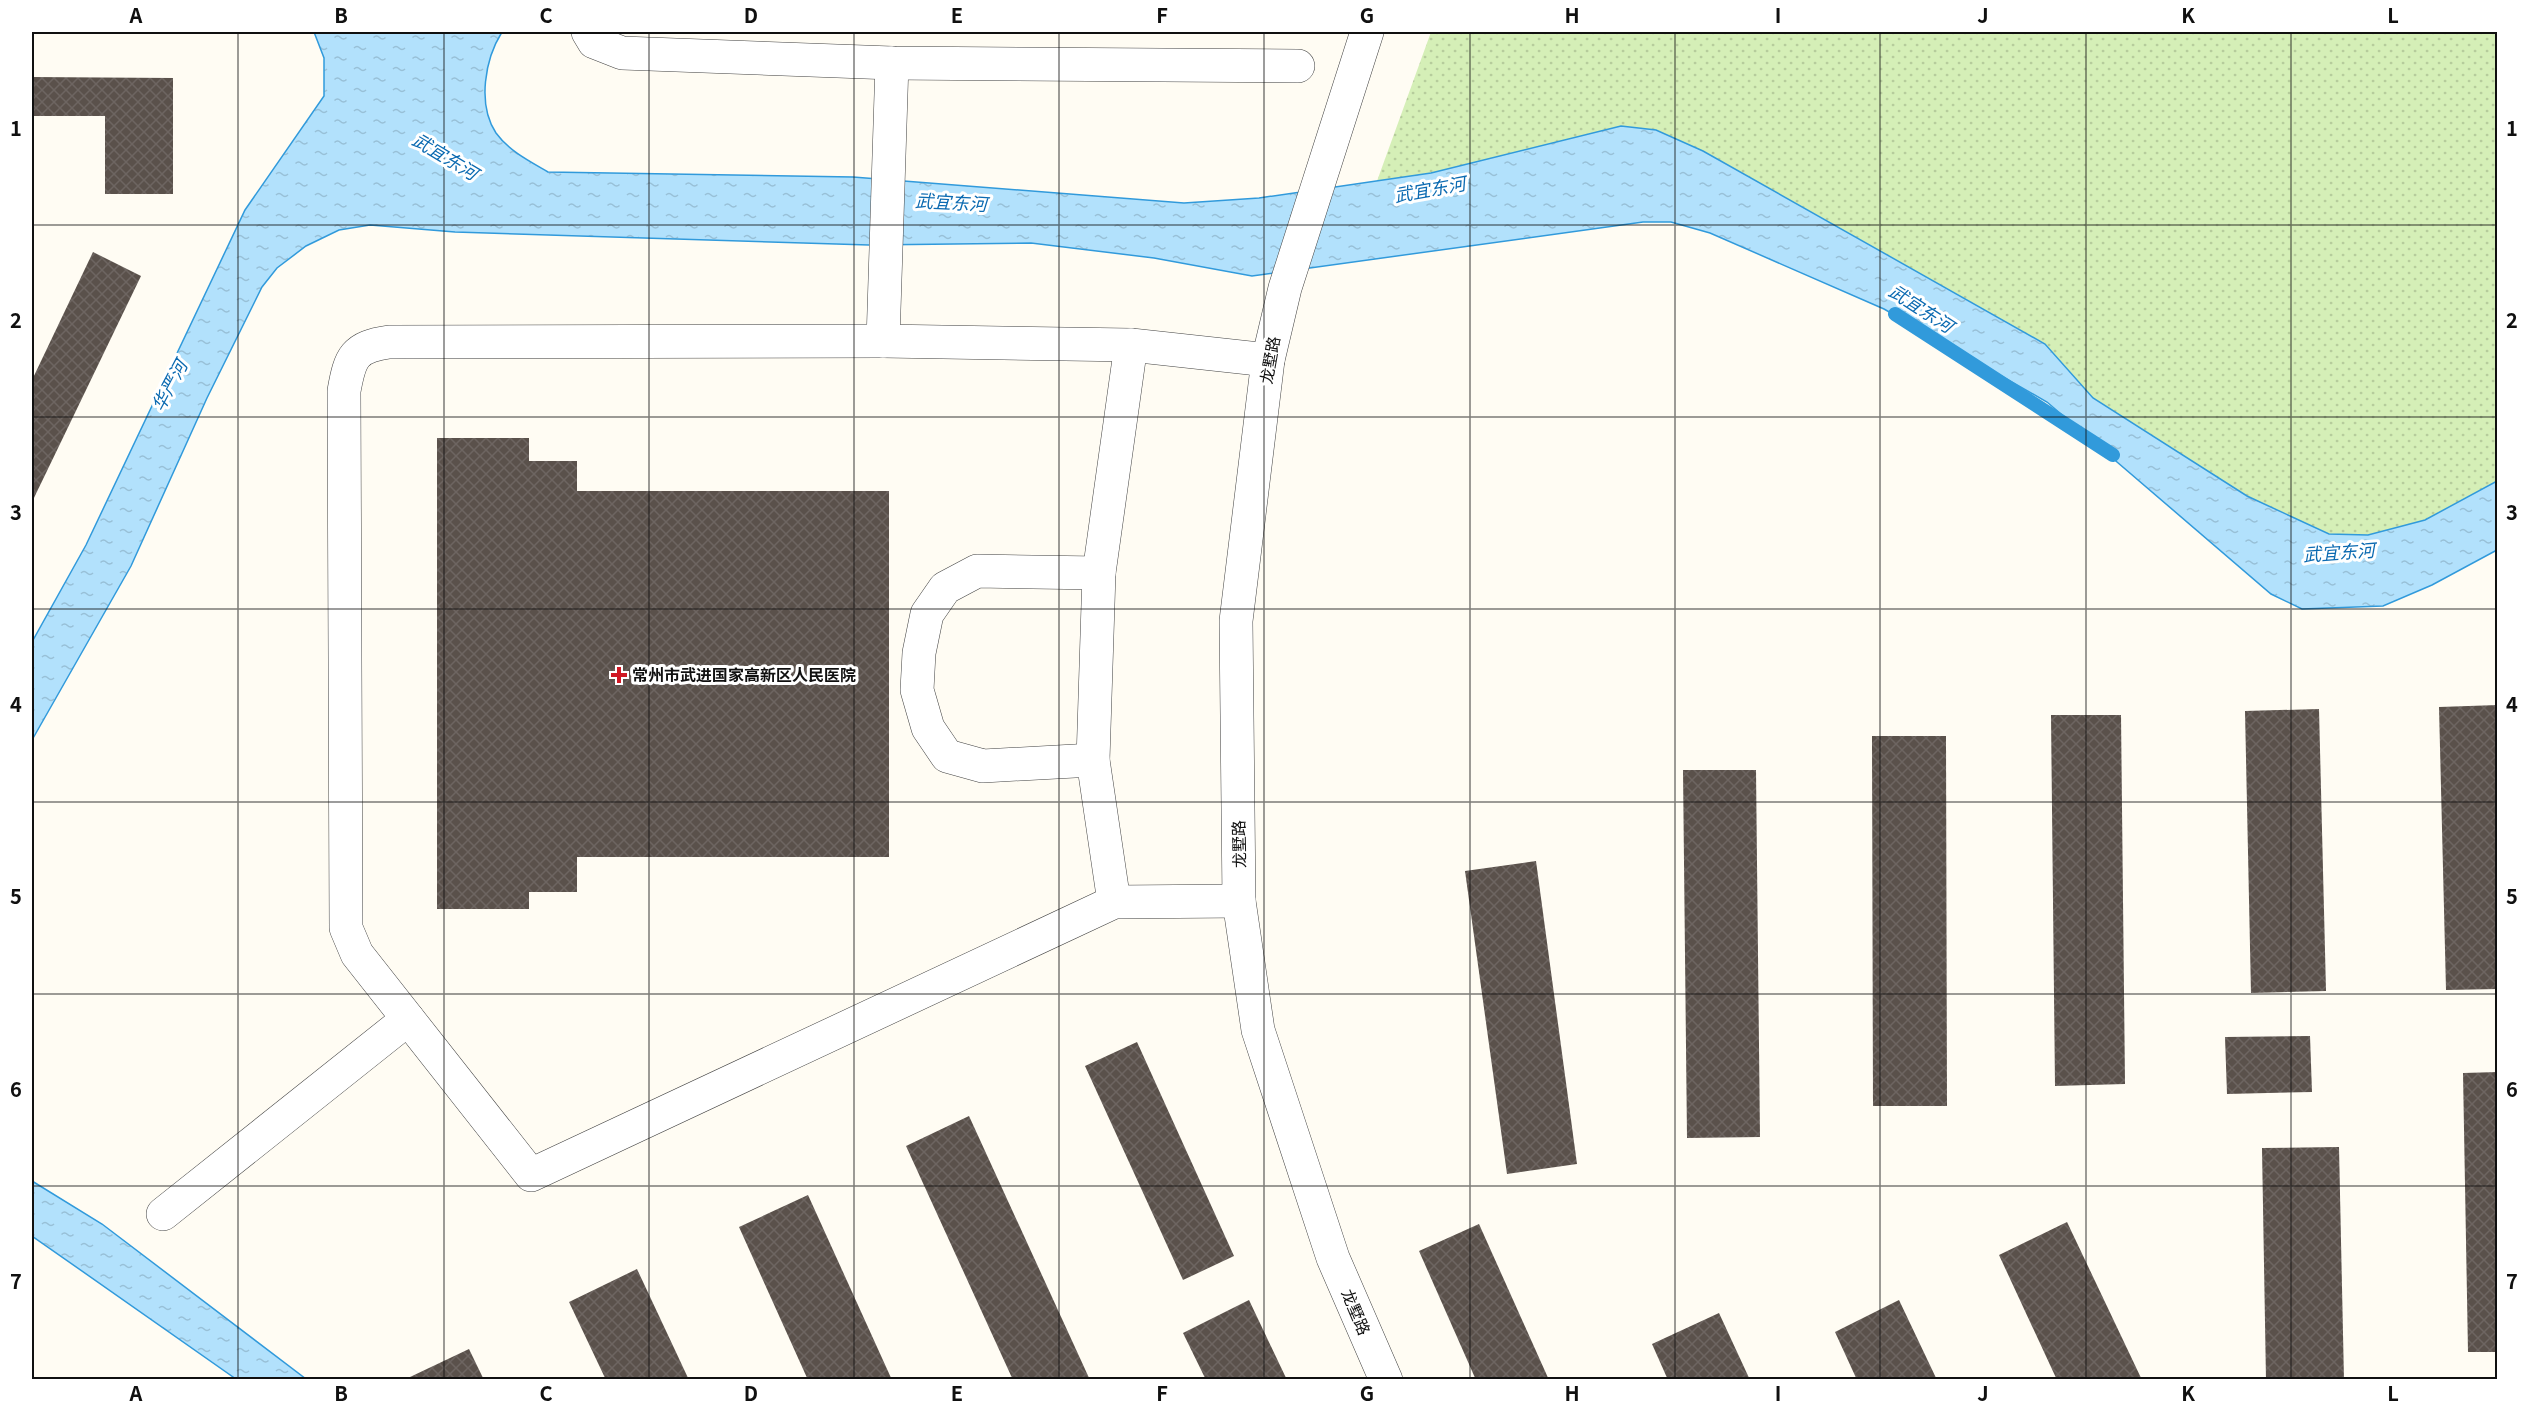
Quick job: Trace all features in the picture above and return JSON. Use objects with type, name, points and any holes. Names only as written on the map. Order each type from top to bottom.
[{"type":"street","points":[[588,32],[594,42],[622,53],[892,63],[1298,66]]},
{"type":"street","name":"龙墅路","points":[[1367,32],[1327,163],[1285,288],[1268,360],[1236,621],[1239,902],[1258,1030],[1333,1258],[1386,1380]]},
{"type":"street","points":[[883,341],[892,63]]},
{"type":"street","points":[[1239,902],[1114,902],[531,1175],[357,954],[346,928],[344,391],[349,363],[366,346],[389,342],[883,341],[1131,345],[1268,360]]},
{"type":"street","points":[[1114,902],[1093,760],[1099,573],[1131,345]]},
{"type":"street","points":[[1093,760],[983,766],[947,756],[928,728],[917,690],[919,652],[927,614],[945,588],[977,571],[1099,573]]},
{"type":"street","points":[[163,1214],[408,1018]]},
{"type":"green space","points":[[1431,32],[2497,32],[2497,481],[2425,520],[2368,535],[2329,534],[2247,496],[2093,398],[2045,344],[1703,151],[1431,173],[1377,181]]},
{"type":"water","name":"华严河","points":[[314,32],[502,32],[491,55],[486,82],[485,95],[490,121],[496,133],[507,145],[548,172],[853,177],[1184,203],[1259,198],[1431,173],[1621,126],[1656,130],[1703,151],[2045,344],[2093,398],[2247,496],[2329,534],[2368,535],[2425,520],[2497,481],[2497,550],[2432,585],[2383,606],[2302,609],[2271,594],[2047,402],[1884,309],[1710,233],[1671,222],[1643,222],[1252,276],[1154,258],[1031,243],[869,245],[455,232],[370,225],[339,230],[306,246],[277,268],[262,287],[207,398],[131,566],[32,740],[32,642],[86,545],[245,210],[324,96],[324,58]]},
{"type":"water","points":[[32,1181],[102,1224],[306,1379],[236,1379],[32,1236]]},
{"type":"building","points":[[32,77],[173,78],[173,194],[105,194],[105,116],[32,116]]},
{"type":"building","points":[[93,252],[141,276],[32,502],[32,380]]},
{"type":"building","points":[[437,438],[529,438],[529,461],[577,461],[577,491],[889,491],[889,857],[577,857],[577,892],[529,892],[529,909],[437,909]]},
{"type":"building","points":[[2498,705],[2498,989],[2446,990],[2439,707]]},
{"type":"building","points":[[2319,709],[2326,991],[2251,993],[2245,711]]},
{"type":"building","points":[[2051,715],[2121,715],[2125,1084],[2055,1086]]},
{"type":"building","points":[[1872,736],[1946,736],[1947,1106],[1873,1106]]},
{"type":"building","points":[[1683,770],[1756,770],[1760,1137],[1687,1138]]},
{"type":"building","points":[[1536,861],[1577,1164],[1507,1174],[1465,871]]},
{"type":"building","points":[[2310,1036],[2312,1092],[2227,1094],[2225,1037]]},
{"type":"building","points":[[1137,1042],[1234,1256],[1183,1280],[1085,1066]]},
{"type":"building","points":[[2498,1072],[2498,1352],[2468,1352],[2463,1073]]},
{"type":"building","points":[[969,1116],[1090,1380],[1013,1380],[906,1146]]},
{"type":"building","points":[[2339,1147],[2344,1380],[2266,1380],[2262,1148]]},
{"type":"building","points":[[808,1195],[892,1380],[808,1380],[739,1227]]},
{"type":"building","points":[[2067,1222],[2142,1380],[2057,1380],[1999,1255]]},
{"type":"building","points":[[1479,1224],[1549,1380],[1476,1380],[1419,1251]]},
{"type":"building","points":[[637,1269],[689,1380],[606,1380],[569,1302]]},
{"type":"building","points":[[1249,1300],[1287,1380],[1206,1380],[1183,1333]]},
{"type":"building","points":[[1899,1300],[1937,1380],[1857,1380],[1835,1332]]},
{"type":"building","points":[[1719,1313],[1750,1380],[1668,1380],[1652,1344]]},
{"type":"building","points":[[469,1349],[484,1380],[411,1380],[410,1377]]},
{"type":"waterway","name":"武宜东河","points":[[1895,314],[2113,455]]},
{"type":"place","name":"常州市武进国家高新区人民医院","points":[[619,675]]}]
